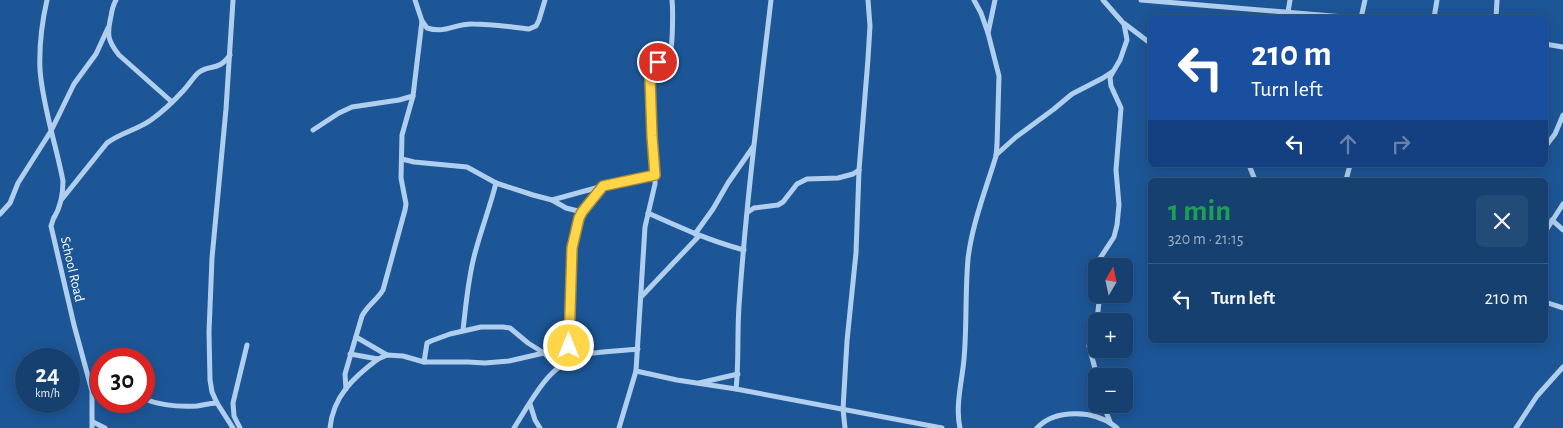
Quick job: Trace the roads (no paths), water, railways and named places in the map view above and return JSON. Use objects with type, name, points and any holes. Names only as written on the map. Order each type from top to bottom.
[{"type":"street","name":"School Road","points":[[47,0],[40,69],[46,111],[63,181],[60,208],[54,218],[54,216],[51,226],[74,325],[90,382]]},
{"type":"street","points":[[0,214],[10,203],[18,182],[51,132],[74,84],[96,54],[108,28],[113,5],[116,0]]},
{"type":"street","points":[[233,0],[210,296],[210,380],[212,392],[233,428]]},
{"type":"street","points":[[415,0],[422,21],[427,28],[437,30],[444,30],[464,24],[529,28],[536,26],[545,0]]},
{"type":"street","points":[[619,428],[636,371],[648,213],[653,195],[655,175],[651,129],[650,78],[654,63],[667,59],[670,55],[672,0]]},
{"type":"street","points":[[736,389],[739,307],[770,0]]},
{"type":"street","points":[[844,428],[843,409],[847,341],[856,253],[859,170],[870,26],[868,0]]},
{"type":"street","points":[[960,428],[958,409],[964,358],[968,258],[996,156],[998,76],[988,33],[974,0]]},
{"type":"street","points":[[988,33],[995,0]]},
{"type":"street","points":[[1103,0],[1124,24],[1148,42]]},
{"type":"street","points":[[1141,0],[1322,15]]},
{"type":"street","points":[[1233,0],[1233,7]]},
{"type":"street","points":[[1288,12],[1290,0]]},
{"type":"street","points":[[1362,15],[1365,0]]},
{"type":"street","points":[[1434,15],[1437,0]]},
{"type":"street","points":[[1496,0],[1496,15]]},
{"type":"street","points":[[346,389],[345,374],[362,316],[366,308],[383,290],[405,210],[406,204],[401,178],[402,135],[412,96],[422,21]]},
{"type":"street","points":[[1100,258],[1114,237],[1119,205],[1116,170],[1121,108],[1111,86],[1110,77],[1126,45],[1124,24]]},
{"type":"street","points":[[108,28],[112,47],[172,102]]},
{"type":"street","points":[[1548,44],[1563,47]]},
{"type":"street","points":[[61,201],[107,143],[113,138],[138,128],[150,120],[172,102],[197,74],[203,70],[221,65],[230,54]]},
{"type":"street","points":[[996,156],[1016,137],[1072,94],[1112,72]]},
{"type":"street","points":[[313,130],[352,107],[412,96]]},
{"type":"street","points":[[1548,143],[1556,134],[1563,115]]},
{"type":"street","points":[[641,297],[697,235],[728,183],[754,146]]},
{"type":"street","points":[[402,159],[414,162],[467,167],[496,182],[582,212]]},
{"type":"street","points":[[748,212],[754,208],[778,205],[797,184],[807,178],[838,178],[853,174],[859,170]]},
{"type":"street","points":[[552,200],[603,186],[655,175]]},
{"type":"street","points":[[463,330],[466,301],[475,253],[496,182]]},
{"type":"street","points":[[514,428],[567,351],[572,248],[576,225],[582,212],[603,186]]},
{"type":"street","points":[[1548,227],[1563,204]]},
{"type":"street","points":[[648,213],[697,235],[744,250]]},
{"type":"street","points":[[1552,220],[1563,230]]},
{"type":"street","points":[[1095,368],[1089,346],[1097,319],[1099,303]]},
{"type":"street","points":[[1548,303],[1563,308]]},
{"type":"street","points":[[424,362],[426,347],[429,342],[463,330],[493,326],[510,328],[544,353],[557,366]]},
{"type":"street","points":[[356,337],[387,355],[402,356],[424,362],[484,364],[509,361],[544,353]]},
{"type":"street","points":[[569,338],[587,354]]},
{"type":"street","points":[[240,428],[234,416],[233,403],[247,345]]},
{"type":"street","points":[[557,366],[587,354],[638,349]]},
{"type":"street","points":[[350,354],[378,359]]},
{"type":"street","points":[[330,428],[333,410],[346,389],[367,368],[378,359],[387,355]]},
{"type":"street","points":[[1516,428],[1537,396],[1563,367]]},
{"type":"street","points":[[636,371],[942,428]]},
{"type":"street","points":[[696,383],[738,374]]},
{"type":"street","points":[[155,402],[184,406],[217,403]]},
{"type":"street","points":[[530,404],[535,420],[540,428]]},
{"type":"street","name":"School Road","points":[[92,428],[93,413]]},
{"type":"street","points":[[1106,413],[1110,422]]},
{"type":"street","points":[[1037,428],[1047,420],[1069,414],[1088,416],[1110,422],[1117,428]]},
{"type":"street","points":[[93,422],[105,428]]}]
